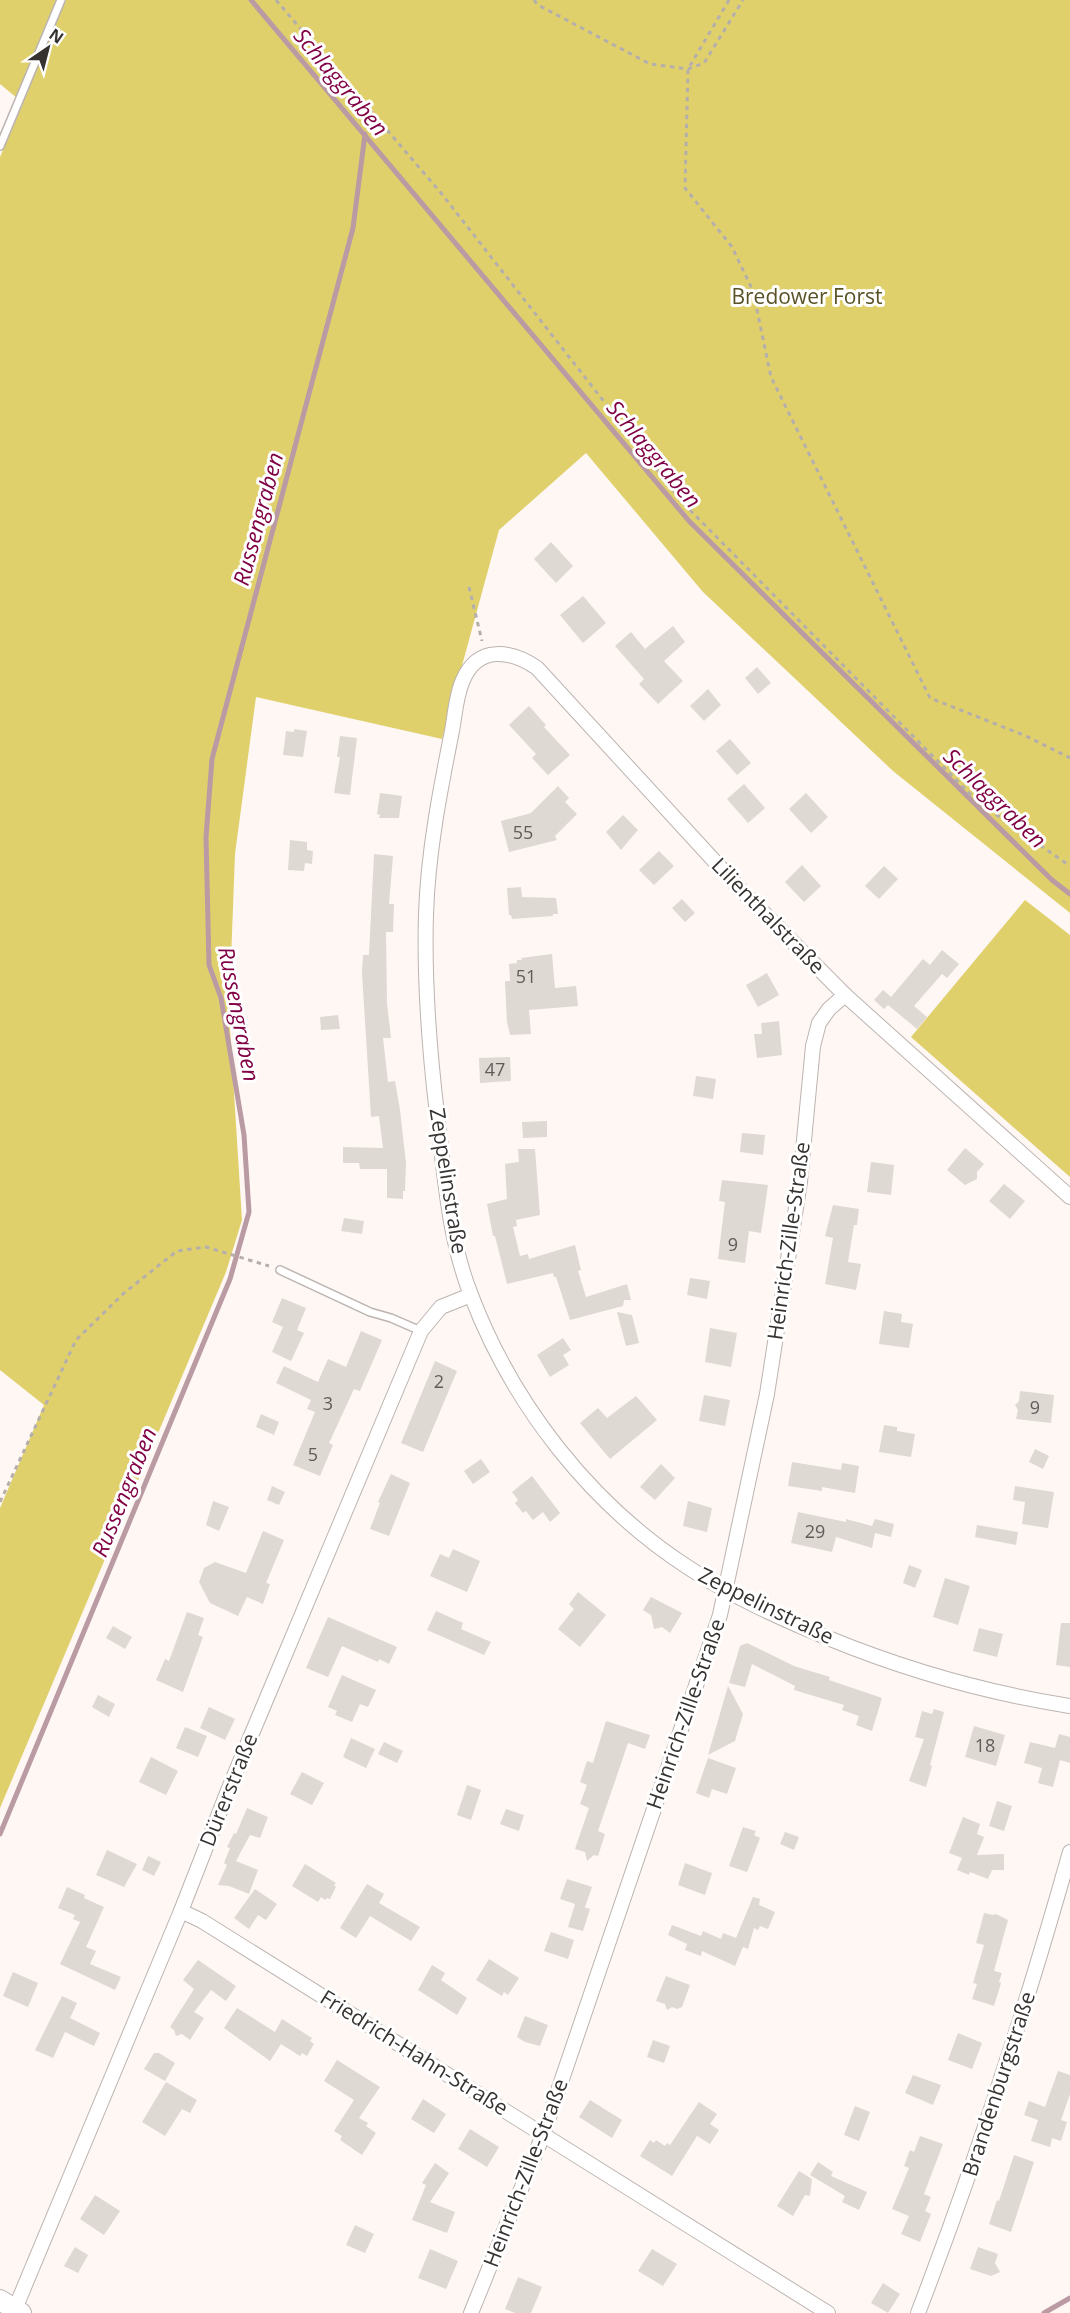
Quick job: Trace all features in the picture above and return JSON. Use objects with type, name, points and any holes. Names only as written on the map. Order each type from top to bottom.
[{"type":"street","name":"Lilienthalstraße","points":[[470,668],[485,658],[507,653],[522,657],[537,668],[725,873],[845,995],[1070,1197]]},
{"type":"street","name":"Zeppelinstraße","points":[[470,668],[462,681],[439,796],[430,866],[426,924],[429,1044],[453,1233],[471,1295],[499,1357],[523,1398],[583,1479],[616,1512],[654,1544],[725,1590],[800,1626],[901,1666],[1002,1694],[1070,1706]]},
{"type":"street","name":"Heinrich-Zille-Straße","points":[[471,2313],[543,2135],[720,1615],[766,1394],[800,1182],[813,1046],[819,1023],[829,1009],[845,995]]},
{"type":"street","name":"Dürerstraße","points":[[12,2308],[182,1911],[229,1788],[421,1331],[441,1307],[471,1295]]},
{"type":"street","name":"Brandenburgstraße","points":[[918,2313],[958,2209],[1011,2052],[1070,1852]]},
{"type":"street","name":"Friedrich-Hahn-Straße","points":[[182,1911],[202,1921],[828,2313]]},
{"type":"lane","points":[[0,146],[62,0]]},
{"type":"lane","points":[[280,1270],[370,1312],[421,1331]]},
{"type":"path","points":[[276,0],[441,193],[684,504],[978,802],[1070,866]]},
{"type":"path","points":[[534,0],[538,5],[650,64],[688,69],[704,63],[743,0]]},
{"type":"path","points":[[729,0],[688,69],[685,188],[732,247],[753,291],[771,377],[930,698],[1026,736],[1070,758]]},
{"type":"path","points":[[470,587],[485,658]]},
{"type":"path","points":[[0,1502],[76,1340],[124,1293],[177,1251],[206,1247],[280,1270]]},
{"type":"green space","name":"Bredower Forst","points":[[0,0],[58,0],[27,91],[66,0],[1070,0],[1070,913],[893,771],[703,592],[586,453],[499,530],[442,739],[256,697],[235,854],[229,1013],[242,1220],[226,1272],[0,1808],[0,1508],[44,1405],[0,1370],[0,157],[23,103],[0,84]]},
{"type":"green space","points":[[1025,900],[1070,935],[1070,1177],[911,1037]]},
{"type":"building","points":[[551,542],[573,566],[556,583],[534,559]]},
{"type":"building","points":[[583,596],[606,623],[583,643],[560,615]]},
{"type":"building","points":[[673,626],[685,642],[664,661],[683,681],[658,704],[639,684],[644,679],[615,646],[631,632],[645,649]]},
{"type":"building","points":[[757,667],[771,683],[758,694],[745,678]]},
{"type":"building","points":[[708,689],[721,705],[704,721],[690,706]]},
{"type":"building","points":[[529,706],[546,725],[544,727],[570,755],[548,775],[532,758],[536,754],[509,725]]},
{"type":"building","points":[[294,729],[307,731],[303,757],[283,755],[286,731],[294,732]]},
{"type":"building","points":[[340,736],[357,738],[350,795],[334,793],[340,757],[337,757]]},
{"type":"building","points":[[730,739],[751,763],[737,775],[716,751]]},
{"type":"building","points":[[744,784],[765,808],[748,823],[727,799]]},
{"type":"building","points":[[558,786],[569,798],[565,802],[577,814],[555,836],[557,840],[509,852],[501,821],[531,813]]},
{"type":"building","points":[[380,793],[402,796],[399,818],[379,818],[380,815],[377,814]]},
{"type":"building","points":[[806,793],[828,817],[811,833],[789,809]]},
{"type":"building","points":[[623,815],[638,830],[621,850],[606,832]]},
{"type":"building","points":[[290,840],[307,842],[307,850],[313,851],[312,864],[305,863],[304,871],[288,870]]},
{"type":"building","points":[[659,851],[674,866],[654,885],[639,870]]},
{"type":"building","points":[[374,854],[393,856],[389,904],[394,904],[393,932],[386,932],[387,1003],[391,1038],[383,1038],[388,1082],[395,1081],[400,1110],[406,1163],[403,1199],[387,1198],[387,1169],[360,1169],[359,1163],[343,1163],[343,1147],[383,1148],[379,1116],[371,1117],[362,973],[363,955],[369,955]]},
{"type":"building","points":[[802,865],[821,886],[804,902],[785,882]]},
{"type":"building","points":[[884,866],[898,879],[879,899],[865,886]]},
{"type":"building","points":[[521,887],[522,897],[556,898],[558,914],[512,919],[509,915],[507,888]]},
{"type":"building","points":[[682,899],[695,913],[685,922],[672,908]]},
{"type":"building","points":[[942,950],[959,964],[947,978],[942,974],[914,1006],[927,1017],[917,1029],[888,1005],[884,1009],[874,1000],[883,990],[891,997],[923,959],[930,965]]},
{"type":"building","points":[[552,954],[555,988],[576,986],[578,1006],[529,1010],[531,1034],[510,1035],[505,981],[510,981],[509,964],[517,963],[517,960],[522,960],[521,958]]},
{"type":"building","points":[[767,973],[779,995],[758,1007],[746,985]]},
{"type":"building","points":[[338,1015],[340,1029],[321,1030],[320,1017]]},
{"type":"building","points":[[779,1021],[782,1055],[757,1058],[754,1034],[762,1034],[761,1023]]},
{"type":"building","points":[[510,1057],[511,1081],[480,1083],[479,1058]]},
{"type":"building","points":[[696,1076],[716,1079],[713,1099],[693,1096]]},
{"type":"building","points":[[547,1121],[547,1137],[523,1138],[522,1122]]},
{"type":"building","points":[[742,1133],[765,1135],[763,1155],[740,1152]]},
{"type":"building","points":[[965,1148],[984,1164],[977,1172],[977,1179],[965,1185],[947,1170]]},
{"type":"building","points":[[518,1149],[535,1149],[540,1215],[516,1220],[517,1226],[513,1227],[520,1256],[528,1254],[529,1259],[575,1245],[581,1270],[578,1271],[586,1297],[627,1284],[631,1300],[624,1300],[623,1306],[570,1320],[553,1273],[507,1284],[495,1236],[493,1236],[487,1204],[507,1199],[505,1164],[519,1162]]},
{"type":"building","points":[[871,1162],[894,1165],[891,1195],[867,1192]]},
{"type":"building","points":[[722,1180],[768,1185],[761,1233],[749,1231],[745,1263],[718,1259],[725,1202],[719,1201]]},
{"type":"building","points":[[1004,1184],[1025,1201],[1010,1219],[989,1201]]},
{"type":"building","points":[[833,1205],[859,1209],[848,1262],[861,1264],[856,1290],[825,1284],[833,1238],[825,1236]]},
{"type":"building","points":[[344,1218],[364,1221],[362,1234],[341,1231]]},
{"type":"building","points":[[690,1278],[710,1281],[707,1299],[687,1295]]},
{"type":"building","points":[[282,1298],[306,1308],[297,1330],[304,1333],[291,1361],[272,1352],[283,1327],[272,1322]]},
{"type":"building","points":[[884,1311],[902,1314],[901,1322],[913,1324],[909,1348],[879,1344]]},
{"type":"building","points":[[617,1312],[632,1315],[639,1343],[626,1346]]},
{"type":"building","points":[[710,1328],[737,1333],[731,1367],[705,1362]]},
{"type":"building","points":[[361,1331],[382,1340],[360,1391],[354,1389],[329,1443],[333,1445],[320,1476],[293,1465],[315,1412],[307,1409],[311,1400],[276,1383],[284,1366],[318,1382],[328,1359],[346,1367]]},
{"type":"building","points":[[563,1338],[571,1350],[563,1355],[569,1365],[550,1377],[537,1355]]},
{"type":"building","points":[[435,1361],[457,1371],[423,1452],[401,1443]]},
{"type":"building","points":[[1020,1391],[1054,1395],[1051,1423],[1016,1419],[1018,1410],[1015,1405],[1019,1401]]},
{"type":"building","points":[[704,1395],[730,1400],[725,1426],[699,1421]]},
{"type":"building","points":[[636,1396],[657,1420],[610,1459],[580,1423],[598,1408],[607,1418]]},
{"type":"building","points":[[261,1414],[279,1422],[274,1435],[256,1427]]},
{"type":"building","points":[[884,1425],[897,1427],[897,1431],[915,1434],[911,1457],[879,1452]]},
{"type":"building","points":[[1035,1449],[1049,1456],[1043,1469],[1029,1462]]},
{"type":"building","points":[[481,1459],[490,1472],[473,1484],[464,1471]]},
{"type":"building","points":[[792,1462],[841,1470],[842,1463],[859,1466],[855,1493],[822,1487],[822,1491],[788,1486]]},
{"type":"building","points":[[661,1464],[675,1478],[655,1500],[640,1487]]},
{"type":"building","points":[[391,1474],[410,1483],[389,1536],[370,1529],[380,1503],[378,1502]]},
{"type":"building","points":[[532,1476],[560,1513],[550,1522],[543,1512],[533,1520],[515,1503],[518,1500],[512,1492]]},
{"type":"building","points":[[272,1486],[285,1492],[279,1505],[267,1500]]},
{"type":"building","points":[[1015,1486],[1054,1492],[1048,1528],[1022,1524],[1025,1502],[1013,1500]]},
{"type":"building","points":[[213,1501],[229,1507],[219,1531],[206,1525]]},
{"type":"building","points":[[688,1501],[712,1508],[707,1532],[683,1526]]},
{"type":"building","points":[[798,1512],[846,1522],[846,1519],[872,1526],[875,1519],[894,1524],[891,1537],[875,1533],[872,1548],[836,1537],[832,1552],[791,1543]]},
{"type":"building","points":[[977,1525],[1018,1532],[1016,1545],[975,1537]]},
{"type":"building","points":[[263,1531],[284,1540],[266,1583],[270,1584],[263,1604],[247,1597],[238,1616],[210,1603],[199,1582],[204,1568],[215,1562],[246,1573]]},
{"type":"building","points":[[453,1549],[480,1561],[467,1592],[430,1576],[440,1554],[449,1558]]},
{"type":"building","points":[[909,1565],[922,1570],[915,1588],[903,1583]]},
{"type":"building","points":[[945,1578],[970,1586],[958,1625],[933,1617]]},
{"type":"building","points":[[578,1592],[606,1615],[580,1647],[558,1629],[574,1609],[569,1604]]},
{"type":"building","points":[[651,1597],[682,1613],[670,1633],[662,1627],[654,1629],[651,1615],[643,1610]]},
{"type":"building","points":[[436,1611],[463,1623],[461,1629],[491,1642],[484,1655],[427,1630]]},
{"type":"building","points":[[187,1612],[204,1618],[198,1635],[203,1637],[183,1692],[156,1680],[165,1659],[169,1661]]},
{"type":"building","points":[[328,1617],[397,1647],[389,1664],[379,1659],[378,1662],[342,1646],[328,1677],[306,1668]]},
{"type":"building","points":[[1061,1623],[1070,1623],[1070,1667],[1056,1665]]},
{"type":"building","points":[[113,1626],[132,1637],[125,1649],[106,1638]]},
{"type":"building","points":[[979,1628],[1003,1634],[997,1657],[973,1651]]},
{"type":"building","points":[[747,1643],[794,1666],[830,1677],[829,1680],[882,1698],[872,1731],[856,1725],[859,1716],[842,1710],[844,1705],[794,1690],[795,1686],[752,1664],[745,1687],[729,1683],[740,1646]]},
{"type":"building","points":[[342,1675],[376,1690],[368,1707],[360,1704],[352,1722],[335,1715],[337,1711],[328,1707]]},
{"type":"building","points":[[728,1686],[743,1714],[735,1741],[708,1755]]},
{"type":"building","points":[[98,1695],[115,1704],[109,1717],[92,1707]]},
{"type":"building","points":[[209,1707],[235,1719],[225,1740],[200,1728]]},
{"type":"building","points":[[934,1709],[944,1712],[926,1787],[909,1781],[924,1739],[915,1737],[922,1711],[932,1714]]},
{"type":"building","points":[[606,1721],[650,1735],[645,1749],[628,1743],[598,1831],[605,1834],[598,1856],[594,1855],[587,1861],[585,1852],[575,1849],[589,1808],[580,1804],[587,1785],[580,1782],[587,1761],[593,1763]]},
{"type":"building","points":[[974,1726],[1005,1735],[996,1766],[965,1757]]},
{"type":"building","points":[[185,1727],[207,1736],[198,1757],[176,1748]]},
{"type":"building","points":[[1059,1734],[1070,1737],[1070,1763],[1060,1760],[1053,1787],[1038,1783],[1042,1768],[1024,1763],[1030,1742],[1055,1748]]},
{"type":"building","points":[[351,1738],[375,1749],[366,1768],[343,1757]]},
{"type":"building","points":[[384,1742],[403,1751],[397,1763],[378,1754]]},
{"type":"building","points":[[151,1757],[178,1771],[166,1795],[139,1782]]},
{"type":"building","points":[[708,1758],[736,1768],[727,1794],[712,1789],[709,1798],[696,1793]]},
{"type":"building","points":[[302,1772],[324,1783],[312,1805],[290,1794]]},
{"type":"building","points":[[467,1785],[481,1790],[471,1820],[457,1815]]},
{"type":"building","points":[[997,1801],[1012,1806],[1004,1831],[989,1826]]},
{"type":"building","points":[[247,1808],[268,1817],[260,1838],[250,1835],[236,1861],[258,1870],[249,1894],[229,1886],[218,1885],[227,1865],[224,1863],[230,1848],[227,1847],[234,1833],[236,1834]]},
{"type":"building","points":[[506,1809],[524,1815],[519,1831],[500,1824]]},
{"type":"building","points":[[963,1817],[980,1824],[977,1834],[984,1837],[977,1855],[1004,1854],[1004,1870],[992,1870],[988,1879],[957,1870],[962,1858],[949,1853]]},
{"type":"building","points":[[743,1827],[756,1831],[754,1835],[760,1838],[747,1872],[729,1866]]},
{"type":"building","points":[[785,1832],[799,1837],[794,1850],[780,1844]]},
{"type":"building","points":[[107,1850],[137,1864],[124,1887],[96,1875]]},
{"type":"building","points":[[148,1856],[161,1862],[154,1876],[142,1870]]},
{"type":"building","points":[[685,1863],[712,1873],[705,1895],[678,1885]]},
{"type":"building","points":[[305,1864],[336,1883],[330,1899],[325,1900],[321,1897],[318,1902],[292,1886]]},
{"type":"building","points":[[567,1879],[592,1887],[585,1907],[581,1906],[590,1909],[583,1931],[568,1927],[575,1904],[560,1899]]},
{"type":"building","points":[[367,1884],[384,1894],[379,1903],[420,1927],[411,1941],[370,1916],[356,1938],[340,1928]]},
{"type":"building","points":[[67,1887],[104,1907],[86,1947],[96,1951],[90,1964],[121,1977],[115,1990],[60,1964],[80,1922],[73,1919],[75,1915],[58,1908]]},
{"type":"building","points":[[255,1889],[277,1904],[266,1920],[258,1915],[249,1929],[234,1918]]},
{"type":"building","points":[[753,1897],[760,1899],[759,1905],[775,1912],[768,1929],[760,1926],[758,1930],[754,1928],[748,1949],[743,1947],[735,1966],[702,1951],[701,1956],[685,1950],[687,1944],[668,1935],[672,1925],[701,1936],[703,1931],[721,1939],[723,1933],[736,1938]]},
{"type":"building","points":[[984,1913],[996,1914],[1008,1920],[994,1971],[1002,1973],[994,2006],[972,1999],[977,1984],[973,1983],[984,1945],[976,1943]]},
{"type":"building","points":[[551,1932],[574,1940],[568,1959],[544,1951]]},
{"type":"building","points":[[489,1959],[519,1978],[508,1995],[504,1992],[502,1996],[476,1980]]},
{"type":"building","points":[[198,1960],[236,1986],[226,2001],[211,1990],[194,2012],[204,2018],[190,2040],[182,2034],[176,2036],[170,2027],[194,1989],[183,1980]]},
{"type":"building","points":[[432,1965],[445,1973],[441,1980],[467,1998],[457,2015],[418,1990]]},
{"type":"building","points":[[13,1972],[38,1983],[28,2007],[3,1996]]},
{"type":"building","points":[[666,1976],[690,1985],[682,2007],[677,2009],[672,2007],[667,2010],[665,2004],[656,2001]]},
{"type":"building","points":[[62,1996],[77,2003],[70,2018],[100,2033],[94,2046],[65,2032],[53,2058],[35,2050]]},
{"type":"building","points":[[237,2008],[275,2032],[282,2019],[312,2038],[310,2041],[314,2044],[307,2056],[302,2053],[300,2056],[281,2044],[270,2061],[224,2028]]},
{"type":"building","points":[[525,2016],[548,2025],[540,2046],[517,2037]]},
{"type":"building","points":[[958,2033],[982,2043],[972,2069],[948,2060]]},
{"type":"building","points":[[653,2040],[670,2046],[664,2063],[647,2057]]},
{"type":"building","points":[[154,2053],[159,2053],[175,2063],[165,2081],[144,2069]]},
{"type":"building","points":[[337,2060],[380,2087],[359,2118],[368,2123],[366,2126],[376,2133],[362,2155],[340,2140],[342,2136],[334,2131],[354,2100],[324,2081]]},
{"type":"building","points":[[1058,2071],[1070,2075],[1070,2094],[1061,2120],[1067,2122],[1061,2141],[1052,2138],[1050,2147],[1031,2141],[1038,2120],[1024,2115],[1029,2101],[1045,2107]]},
{"type":"building","points":[[913,2075],[941,2085],[933,2105],[905,2093]]},
{"type":"building","points":[[166,2082],[197,2100],[190,2113],[182,2109],[165,2136],[142,2122]]},
{"type":"building","points":[[423,2099],[446,2114],[434,2133],[411,2119]]},
{"type":"building","points":[[590,2100],[622,2120],[612,2138],[579,2117]]},
{"type":"building","points":[[699,2102],[717,2114],[710,2124],[719,2130],[710,2144],[697,2136],[672,2176],[640,2156],[650,2140],[654,2143],[656,2140],[665,2146],[667,2143],[670,2145]]},
{"type":"building","points":[[855,2106],[870,2112],[859,2141],[844,2135]]},
{"type":"building","points":[[470,2129],[499,2147],[487,2167],[458,2149]]},
{"type":"building","points":[[920,2136],[943,2144],[924,2194],[931,2197],[925,2211],[931,2214],[920,2242],[901,2234],[909,2216],[892,2209],[909,2168],[904,2166],[910,2150],[914,2152]]},
{"type":"building","points":[[1014,2155],[1034,2162],[1011,2232],[989,2224]]},
{"type":"building","points":[[818,2162],[833,2172],[831,2176],[867,2192],[859,2210],[842,2202],[845,2196],[810,2175]]},
{"type":"building","points":[[435,2163],[449,2173],[430,2202],[455,2212],[447,2233],[412,2220],[426,2185],[422,2183]]},
{"type":"building","points":[[799,2171],[812,2179],[810,2196],[805,2195],[793,2216],[777,2206]]},
{"type":"building","points":[[95,2195],[120,2211],[104,2235],[80,2219]]},
{"type":"building","points":[[355,2225],[374,2234],[365,2253],[346,2245]]},
{"type":"building","points":[[75,2247],[88,2255],[78,2273],[64,2266]]},
{"type":"building","points":[[978,2247],[998,2254],[995,2263],[1000,2272],[991,2276],[970,2269]]},
{"type":"building","points":[[430,2249],[458,2261],[446,2289],[418,2278]]},
{"type":"building","points":[[652,2249],[677,2264],[663,2286],[638,2271]]},
{"type":"building","points":[[518,2277],[542,2287],[531,2313],[515,2313],[505,2309]]},
{"type":"building","points":[[883,2283],[900,2294],[888,2313],[871,2303]]},
{"type":"waterway","name":"Schlaggraben","points":[[251,0],[689,521],[1052,880],[1070,894]]},
{"type":"waterway","name":"Russengraben","points":[[0,1834],[230,1279],[249,1212],[244,1135],[221,998],[209,965],[206,837],[212,759],[353,228],[365,134]]},
{"type":"waterway","points":[[1044,2313],[1070,2298]]}]
